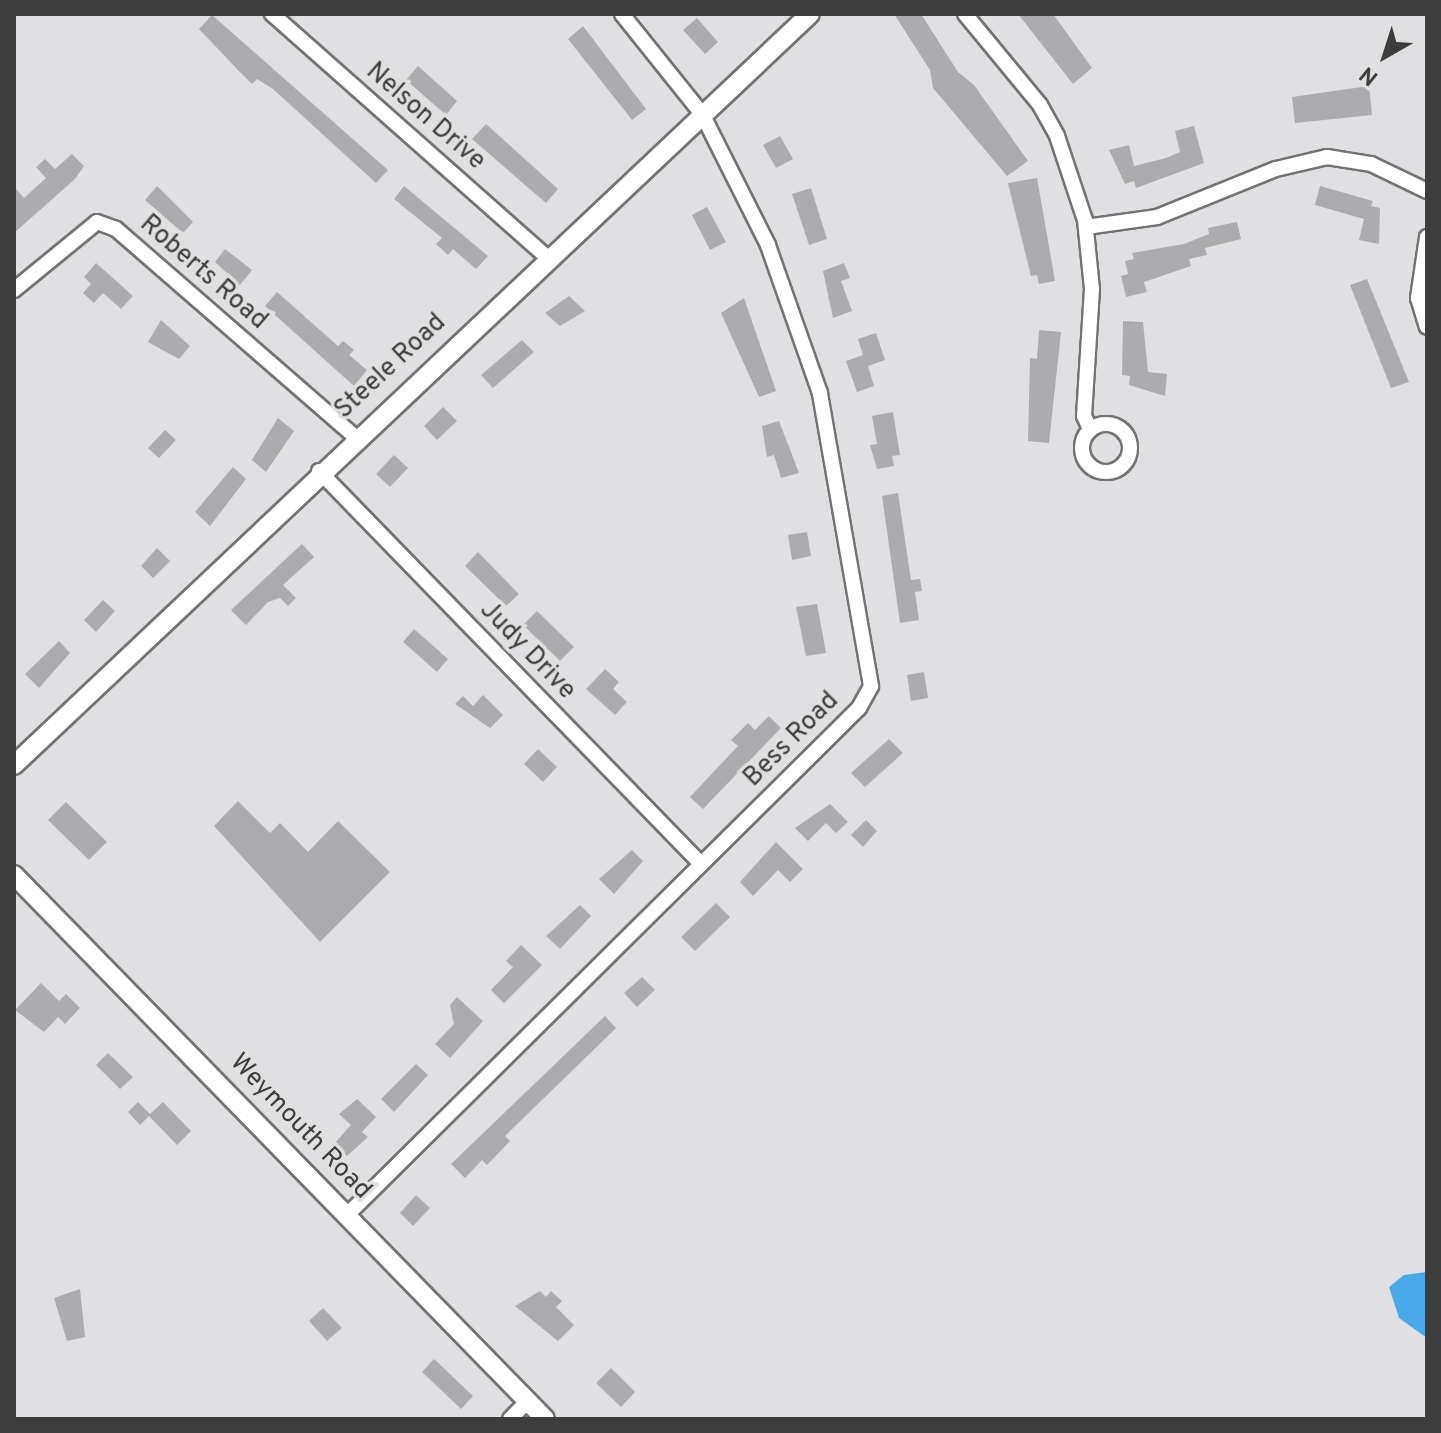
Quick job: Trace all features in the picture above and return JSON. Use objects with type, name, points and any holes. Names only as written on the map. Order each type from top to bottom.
[{"type":"street","name":"Bess Road","points":[[348,1214],[859,708],[871,686],[820,393],[768,245],[702,114],[622,14]]},
{"type":"street","name":"Steele Road","points":[[14,765],[355,437],[810,14]]},
{"type":"street","points":[[965,14],[1040,105],[1057,136],[1086,227],[1092,289],[1084,416],[1090,429]]},
{"type":"street","name":"Nelson Drive","points":[[277,15],[547,257]]},
{"type":"street","points":[[1086,227],[1170,213],[1276,169],[1327,157],[1350,157],[1427,191]]},
{"type":"street","name":"Roberts Road","points":[[14,290],[97,222],[116,229],[355,437]]},
{"type":"street","points":[[1427,237],[1418,298],[1427,327]]},
{"type":"street","name":"Judy Drive","points":[[319,471],[701,864]]},
{"type":"street","name":"Weymouth Road","points":[[14,875],[545,1419]]},
{"type":"street","points":[[510,1419],[528,1401]]},
{"type":"water","points":[[1427,1272],[1427,1338],[1399,1318],[1389,1287],[1404,1275]]},
{"type":"building","points":[[894,14],[921,14],[958,72],[974,85],[1028,161],[1007,176],[933,88],[930,70]]},
{"type":"building","points":[[1018,14],[1053,14],[1092,68],[1073,84]]},
{"type":"building","points":[[212,15],[388,170],[376,183],[273,89],[257,79],[252,84],[237,69],[199,29]]},
{"type":"building","points":[[697,18],[718,42],[705,54],[683,30]]},
{"type":"building","points":[[583,26],[646,109],[632,120],[568,39]]},
{"type":"building","points":[[418,66],[457,101],[446,115],[406,80]]},
{"type":"building","points":[[1369,86],[1372,115],[1295,123],[1292,97]]},
{"type":"building","points":[[486,124],[558,189],[546,203],[472,139]]},
{"type":"building","points":[[1194,126],[1204,163],[1136,188],[1134,181],[1125,184],[1109,150],[1129,145],[1134,166],[1166,158],[1180,152],[1175,131]]},
{"type":"building","points":[[780,136],[793,159],[776,168],[763,145]]},
{"type":"building","points":[[72,154],[84,166],[75,179],[14,233],[14,187],[24,198],[46,178],[36,167],[45,159],[55,169]]},
{"type":"building","points":[[1037,178],[1055,281],[1039,284],[1037,275],[1031,276],[1008,183]]},
{"type":"building","points":[[157,186],[193,222],[183,233],[145,200]]},
{"type":"building","points":[[404,186],[488,256],[476,269],[453,249],[448,255],[436,244],[442,238],[394,199]]},
{"type":"building","points":[[1320,186],[1373,201],[1371,206],[1380,208],[1379,244],[1359,240],[1364,219],[1315,205]]},
{"type":"building","points":[[811,188],[827,239],[809,245],[792,194]]},
{"type":"building","points":[[707,207],[726,242],[710,250],[692,215]]},
{"type":"building","points":[[1237,222],[1241,239],[1205,248],[1207,255],[1189,259],[1191,266],[1144,282],[1147,292],[1126,297],[1121,276],[1128,274],[1125,261],[1134,259],[1132,253],[1184,244],[1209,234],[1208,228]]},
{"type":"building","points":[[225,249],[252,270],[240,285],[215,262]]},
{"type":"building","points":[[96,263],[133,296],[121,309],[103,293],[94,303],[83,293],[91,284],[84,277]]},
{"type":"building","points":[[844,263],[850,278],[841,281],[852,311],[833,318],[823,271]]},
{"type":"building","points":[[1367,279],[1409,382],[1391,388],[1350,285]]},
{"type":"building","points":[[277,292],[338,346],[343,341],[354,350],[349,355],[367,370],[354,386],[265,306]]},
{"type":"building","points":[[569,296],[585,311],[560,326],[545,313]]},
{"type":"building","points":[[744,298],[776,391],[759,397],[721,313]]},
{"type":"building","points":[[161,320],[190,346],[179,359],[148,342]]},
{"type":"building","points":[[1123,321],[1143,322],[1148,372],[1167,374],[1165,396],[1129,385],[1130,376],[1122,375]]},
{"type":"building","points":[[1039,330],[1061,332],[1049,443],[1028,441],[1030,358],[1037,359]]},
{"type":"building","points":[[876,333],[885,360],[868,366],[874,386],[857,392],[846,361],[863,355],[858,339]]},
{"type":"building","points":[[522,340],[534,352],[493,388],[481,375]]},
{"type":"building","points":[[443,407],[457,421],[437,440],[424,426]]},
{"type":"building","points":[[893,412],[900,455],[892,456],[894,466],[877,469],[870,445],[877,444],[872,416]]},
{"type":"building","points":[[278,418],[294,431],[266,472],[252,460]]},
{"type":"building","points":[[779,421],[799,473],[781,478],[774,455],[767,457],[762,426]]},
{"type":"building","points":[[165,430],[176,440],[159,458],[148,448]]},
{"type":"building","points":[[394,455],[408,468],[390,487],[376,474]]},
{"type":"building","points":[[233,467],[246,479],[210,526],[195,512]]},
{"type":"building","points":[[898,493],[911,580],[920,579],[922,591],[915,592],[919,620],[900,623],[882,496]]},
{"type":"building","points":[[807,532],[811,556],[792,560],[788,535]]},
{"type":"building","points":[[302,544],[314,557],[283,585],[296,598],[288,606],[280,598],[268,602],[246,625],[231,610]]},
{"type":"building","points":[[157,548],[170,561],[153,578],[141,566]]},
{"type":"building","points":[[478,552],[519,594],[506,606],[465,566]]},
{"type":"building","points":[[103,600],[115,611],[96,632],[84,620]]},
{"type":"building","points":[[817,604],[826,653],[806,656],[796,607]]},
{"type":"building","points":[[537,611],[574,647],[560,661],[523,625]]},
{"type":"building","points":[[414,629],[448,659],[437,672],[403,642]]},
{"type":"building","points":[[59,641],[70,653],[39,688],[25,674]]},
{"type":"building","points":[[605,669],[619,682],[613,689],[627,702],[615,715],[586,689]]},
{"type":"building","points":[[924,672],[928,698],[911,701],[907,675]]},
{"type":"building","points":[[483,695],[503,715],[490,728],[455,704],[463,696],[473,706]]},
{"type":"building","points":[[769,716],[781,728],[703,809],[690,797],[738,746],[731,740],[748,723],[755,730]]},
{"type":"building","points":[[889,739],[903,753],[865,787],[851,773]]},
{"type":"building","points":[[538,749],[557,767],[543,782],[524,764]]},
{"type":"building","points":[[238,801],[270,833],[280,823],[308,852],[338,821],[390,872],[320,942],[214,826]]},
{"type":"building","points":[[66,802],[107,842],[89,860],[48,820]]},
{"type":"building","points":[[830,804],[848,822],[836,833],[826,823],[808,841],[795,828]]},
{"type":"building","points":[[866,820],[877,831],[863,847],[851,835]]},
{"type":"building","points":[[776,842],[803,869],[790,882],[778,870],[753,896],[740,882]]},
{"type":"building","points":[[632,850],[643,861],[614,894],[599,879]]},
{"type":"building","points":[[716,903],[730,917],[695,951],[681,937]]},
{"type":"building","points":[[580,905],[591,916],[560,949],[546,936]]},
{"type":"building","points":[[521,945],[542,965],[504,1003],[491,990],[513,967],[506,961]]},
{"type":"building","points":[[642,977],[655,990],[637,1007],[624,993]]},
{"type":"building","points":[[41,983],[59,1001],[66,994],[80,1008],[65,1024],[58,1017],[44,1032],[15,1010]]},
{"type":"building","points":[[457,997],[483,1021],[450,1058],[435,1044],[454,1024],[450,1005]]},
{"type":"building","points":[[605,1016],[616,1028],[505,1136],[510,1141],[487,1165],[482,1160],[465,1178],[451,1164]]},
{"type":"building","points":[[108,1053],[133,1077],[120,1089],[96,1065]]},
{"type":"building","points":[[416,1064],[428,1075],[394,1112],[381,1099]]},
{"type":"building","points":[[357,1099],[376,1117],[362,1132],[368,1137],[347,1156],[334,1144],[351,1125],[339,1114]]},
{"type":"building","points":[[138,1102],[150,1114],[163,1102],[191,1131],[177,1145],[149,1116],[140,1125],[128,1112]]},
{"type":"building","points":[[416,1195],[430,1208],[413,1226],[400,1213]]},
{"type":"building","points":[[80,1289],[85,1337],[67,1341],[54,1298]]},
{"type":"building","points":[[540,1291],[546,1297],[551,1291],[562,1301],[556,1307],[574,1325],[558,1341],[515,1306]]},
{"type":"building","points":[[323,1308],[342,1328],[327,1341],[309,1321]]},
{"type":"building","points":[[434,1359],[473,1396],[461,1409],[422,1372]]},
{"type":"building","points":[[611,1368],[635,1392],[621,1407],[596,1383]]}]
